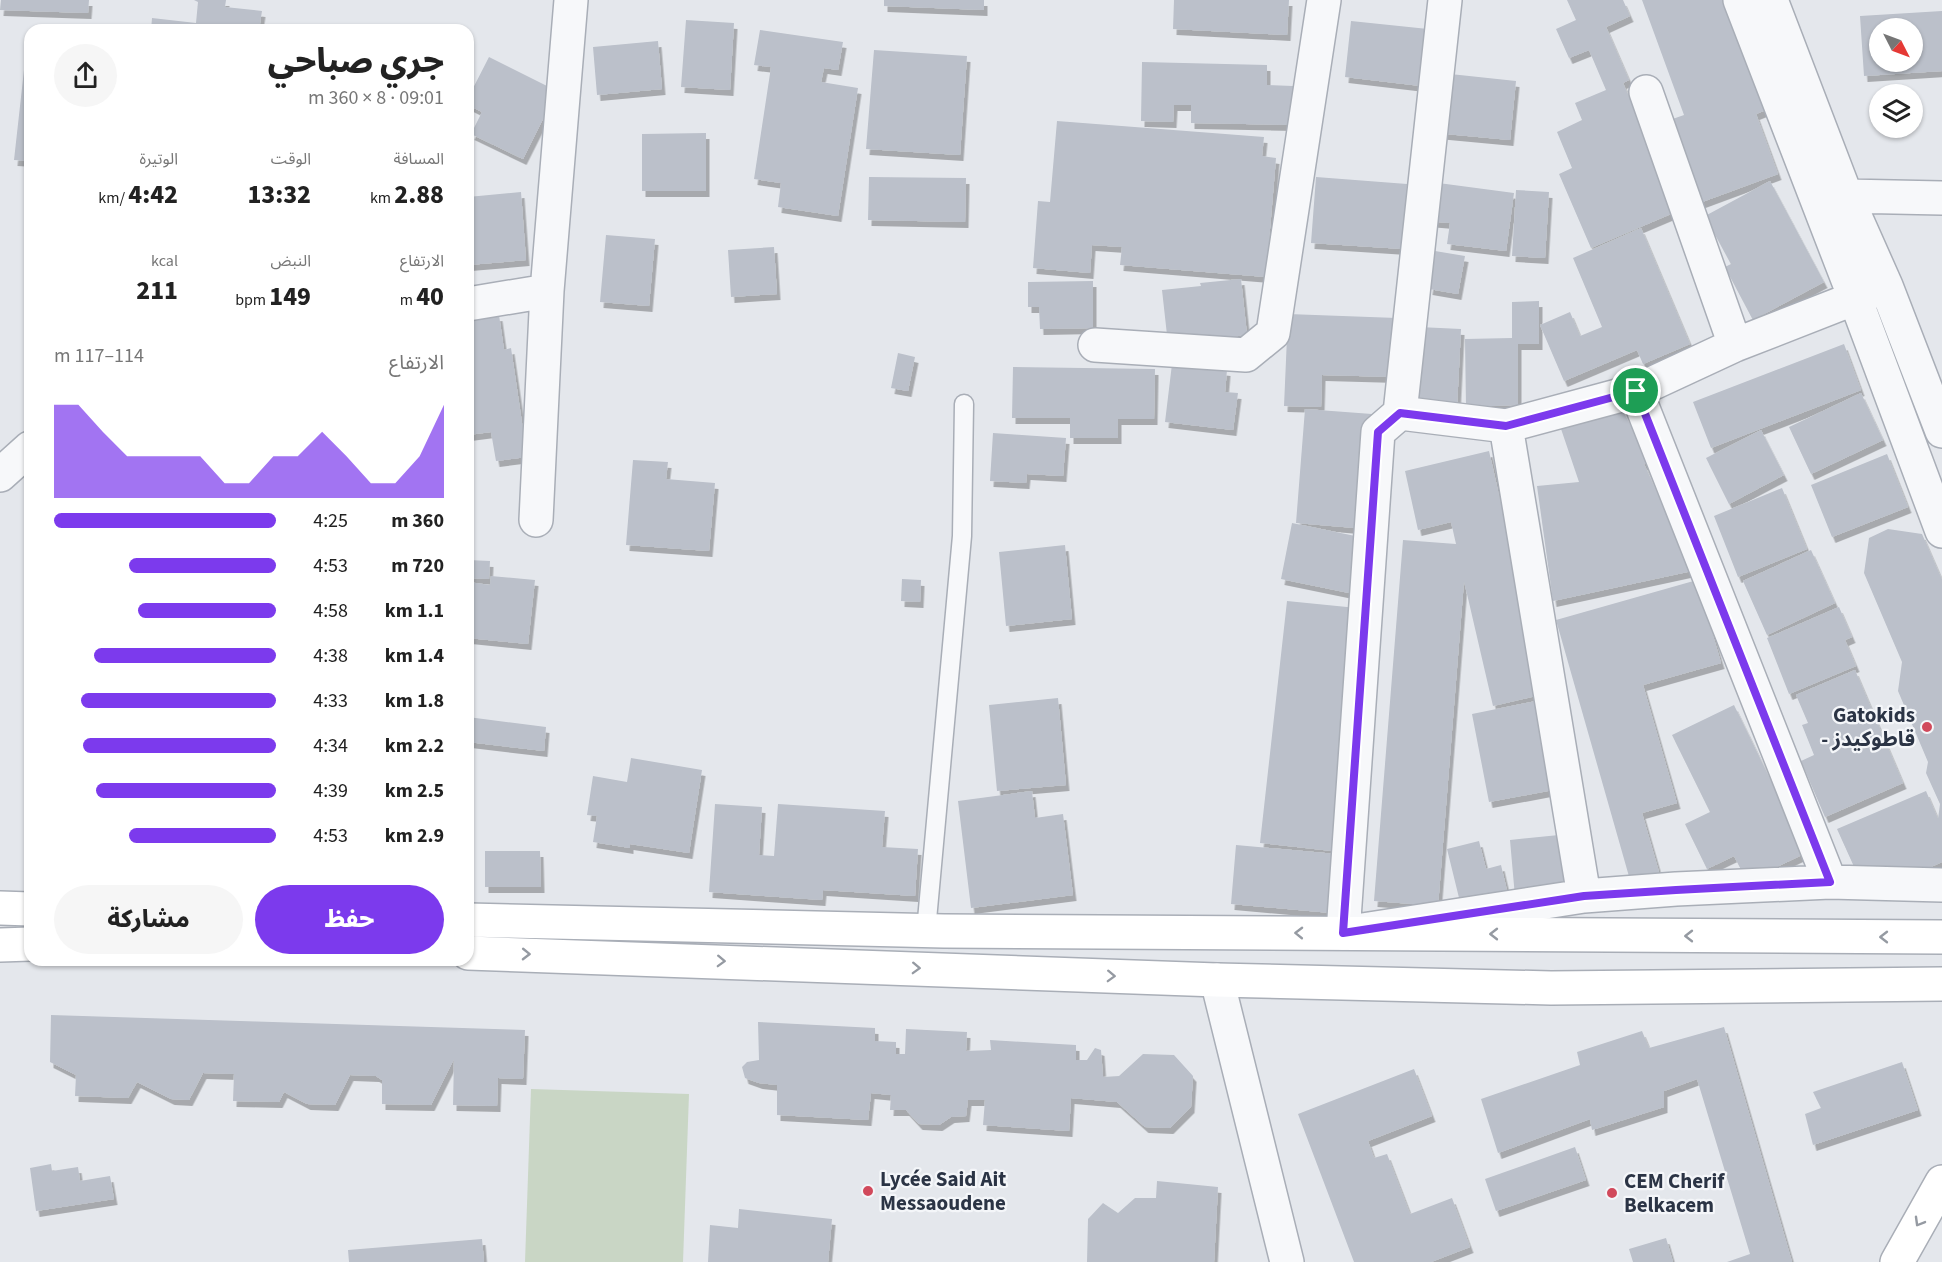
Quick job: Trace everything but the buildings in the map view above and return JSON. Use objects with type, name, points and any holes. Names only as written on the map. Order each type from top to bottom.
[{"type":"main road","points":[[0,908],[24,909]]},
{"type":"main road","points":[[474,920],[926,931],[1942,937]]},
{"type":"main road","points":[[0,945],[24,944]]},
{"type":"main road","points":[[474,953],[1217,980],[1551,988],[1942,984]]},
{"type":"main road","points":[[1897,1262],[1942,1182]]},
{"type":"street","points":[[536,520],[547,291],[571,0]]},
{"type":"street","points":[[1095,345],[1246,355],[1273,333],[1324,0]]},
{"type":"street","points":[[1445,0],[1400,413],[1378,432],[1343,933],[1584,896],[1830,882],[1942,885]]},
{"type":"street","points":[[1740,0],[1942,531]]},
{"type":"street","points":[[1771,0],[1846,196],[1886,286],[1942,431]]},
{"type":"street","points":[[1646,92],[1735,345]]},
{"type":"street","points":[[1846,196],[1942,198]]},
{"type":"street","points":[[1400,413],[1506,426],[1636,391],[1735,345],[1886,286]]},
{"type":"street","points":[[474,303],[547,291]]},
{"type":"street","points":[[1636,391],[1830,882]]},
{"type":"street","points":[[1506,426],[1584,896]]},
{"type":"street","points":[[0,475],[24,453]]},
{"type":"street","points":[[1217,980],[1287,1262]]},
{"type":"lane","points":[[926,931],[962,536],[964,404]]},
{"type":"green space","points":[[531,1089],[689,1094],[683,1262],[525,1262]]},
{"type":"place","name":"Gatokids - قاطوكيدز","points":[[1927,727]]},
{"type":"place","name":"Lycée Said Ait Messaoudene","points":[[868,1191]]},
{"type":"place","name":"CEM Cherif Belkacem","points":[[1612,1193]]},
{"type":"route","points":[[1636,391],[1830,882],[1584,896],[1343,933],[1378,432],[1400,413],[1506,426],[1636,391]]}]
